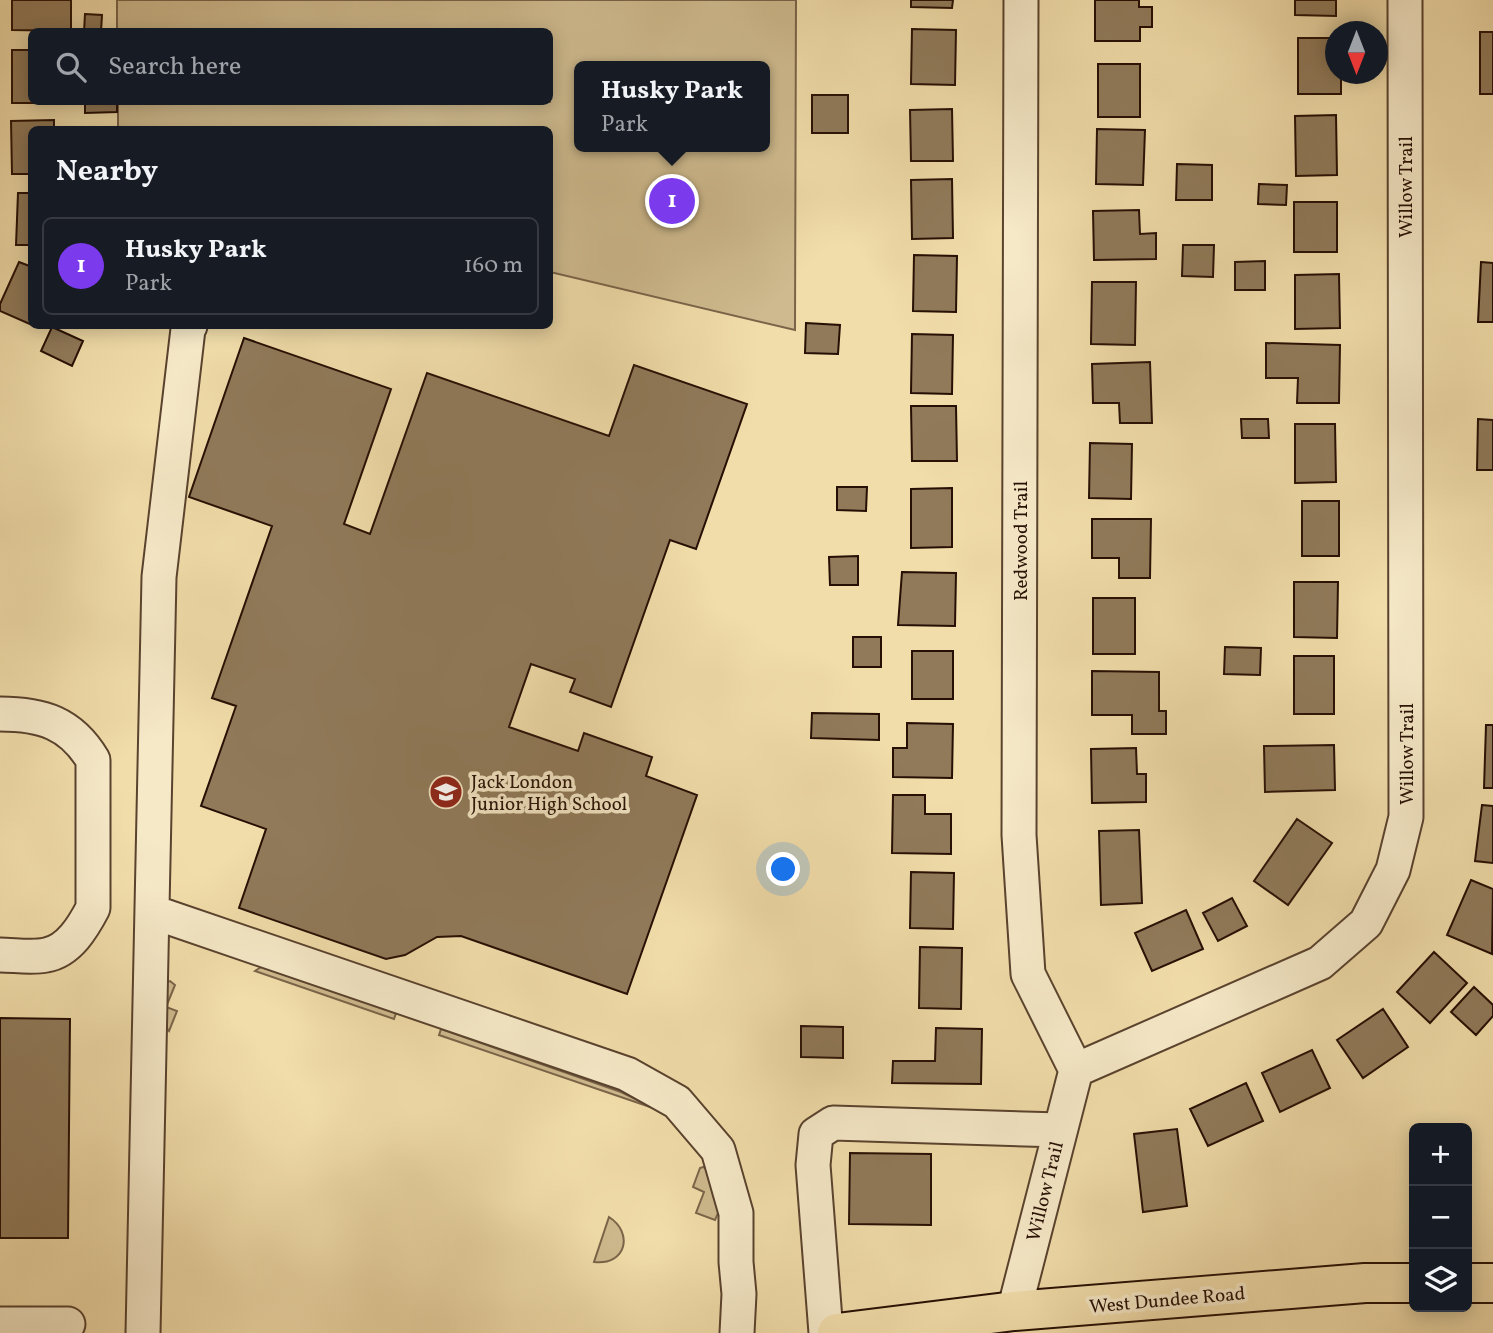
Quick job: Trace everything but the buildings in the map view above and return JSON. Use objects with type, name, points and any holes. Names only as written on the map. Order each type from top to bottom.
[{"type":"main road","name":"West Dundee Road","points":[[838,1333],[1014,1311],[1365,1283],[1409,1283]]},
{"type":"main road","points":[[1472,1283],[1493,1283]]},
{"type":"street","name":"Redwood Trail","points":[[1021,0],[1019,835],[1028,974],[1076,1070]]},
{"type":"street","name":"Willow Trail","points":[[1014,1311],[1076,1070],[1320,963],[1366,923],[1393,870],[1406,817],[1405,0]]},
{"type":"street","points":[[143,1333],[159,577],[188,329]]},
{"type":"street","points":[[0,714],[20,714],[44,719],[65,728],[82,743],[93,760],[93,908],[82,930],[66,945],[47,955],[0,955]]},
{"type":"street","points":[[153,912],[627,1074],[677,1102],[718,1150],[736,1213],[739,1294],[737,1333]]},
{"type":"street","points":[[827,1333],[813,1165],[816,1134],[833,1123],[1060,1130]]},
{"type":"street","points":[[0,1324],[68,1324]]},
{"type":"shaded area","points":[[117,0],[796,0],[795,330],[553,273],[553,126],[118,126],[118,105],[553,105],[553,28],[117,28]]},
{"type":"shaded area","points":[[261,967],[396,1013],[394,1019],[255,971]]},
{"type":"shaded area","points":[[167,982],[175,985],[166,1007],[177,1011],[169,1031],[164,1025]]},
{"type":"shaded area","points":[[441,1029],[621,1092],[656,1109],[439,1035]]},
{"type":"shaded area","points":[[700,1168],[706,1168],[719,1211],[715,1220],[696,1213],[704,1192],[693,1187]]},
{"type":"shaded area","points":[[609,1217],[622,1231],[623,1247],[613,1259],[594,1262]]},
{"type":"place","name":"Husky Park","points":[[672,201]]},
{"type":"place","name":"Jack London Junior High School","points":[[446,792]]}]
